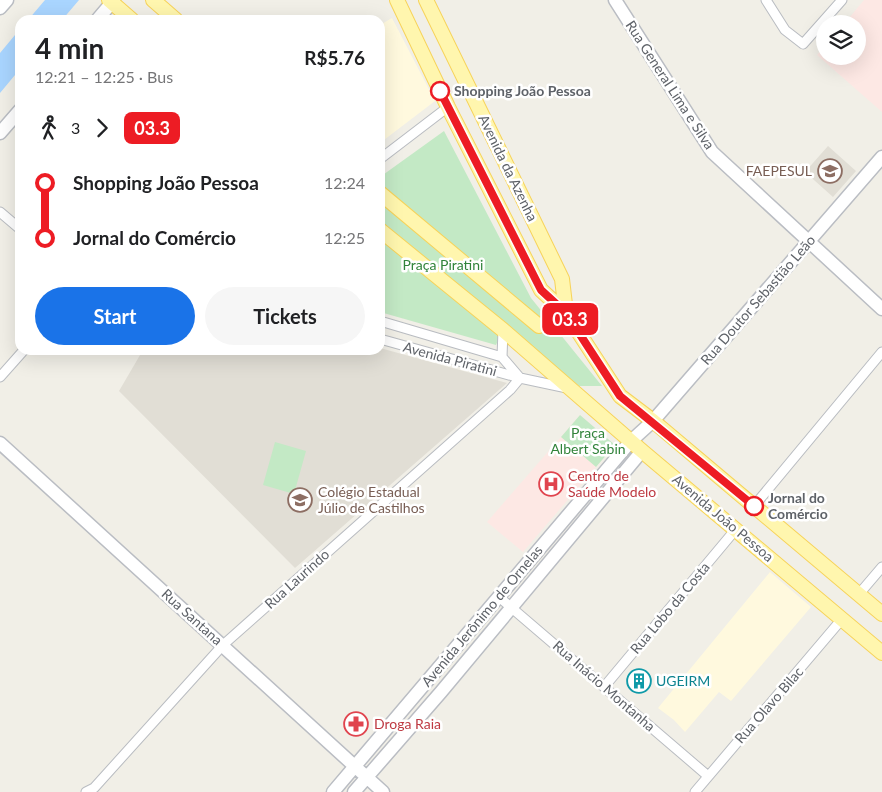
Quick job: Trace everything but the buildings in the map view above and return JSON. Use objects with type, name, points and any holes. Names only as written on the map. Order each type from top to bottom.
[{"type":"main road","points":[[153,0],[170,15]]},
{"type":"main road","name":"Avenida da Azenha","points":[[397,0],[448,107],[541,290],[566,313],[620,396],[653,420]]},
{"type":"main road","name":"Avenida da Azenha","points":[[426,0],[562,279],[566,313]]},
{"type":"main road","points":[[112,1],[127,15]]},
{"type":"main road","points":[[385,197],[539,326],[566,313]]},
{"type":"main road","name":"Avenida João Pessoa","points":[[385,234],[503,330],[642,451],[882,653]]},
{"type":"main road","points":[[653,420],[882,614]]},
{"type":"street","points":[[0,8],[7,0]]},
{"type":"street","name":"Rua General Lima e Silva","points":[[615,0],[712,152],[882,309]]},
{"type":"street","points":[[766,0],[785,30],[803,44],[842,0]]},
{"type":"street","points":[[101,15],[112,1]]},
{"type":"street","points":[[385,155],[448,107]]},
{"type":"street","points":[[0,134],[15,116]]},
{"type":"street","name":"Rua Doutor Sebastião Leão","points":[[631,441],[653,420],[882,157]]},
{"type":"street","points":[[0,212],[15,225]]},
{"type":"street","name":"Avenida Piratini","points":[[385,322],[502,357],[520,378]]},
{"type":"street","name":"Avenida Piratini","points":[[502,357],[503,330]]},
{"type":"street","name":"Avenida Piratini","points":[[385,340],[520,378],[569,388]]},
{"type":"street","points":[[754,506],[882,352]]},
{"type":"street","points":[[0,377],[20,355]]},
{"type":"street","name":"Rua Laurindo","points":[[93,791],[223,645],[510,390],[520,378]]},
{"type":"street","name":"Avenida Jerônimo de Ornelas","points":[[333,792],[631,441]]},
{"type":"street","name":"Rua Santana","points":[[0,443],[383,792]]},
{"type":"street","name":"Avenida Jerônimo de Ornelas","points":[[354,792],[441,692],[642,451]]},
{"type":"street","points":[[567,516],[579,525]]},
{"type":"street","name":"Rua Lobo da Costa","points":[[604,687],[736,529]]},
{"type":"street","points":[[860,594],[882,567]]},
{"type":"street","name":"Rua Inácio Montanha","points":[[499,597],[708,776]]},
{"type":"street","name":"Rua Olavo Bilac","points":[[695,792],[842,619]]},
{"type":"street","points":[[428,680],[441,692]]},
{"type":"shaded area","points":[[864,0],[882,0],[882,112],[828,65],[866,65],[866,15],[852,15]]},
{"type":"shaded area","name":"Shopping João Pessoa","points":[[392,18],[435,101],[385,139],[385,22]]},
{"type":"shaded area","name":"FAEPESUL","points":[[828,146],[856,171],[833,197],[805,172]]},
{"type":"shaded area","name":"Colégio Estadual Júlio de Castilhos","points":[[385,349],[507,383],[295,568],[119,391],[140,355],[385,355]]},
{"type":"shaded area","name":"Centro de Saúde Modelo","points":[[580,415],[615,445],[523,552],[487,522]]},
{"type":"shaded area","points":[[770,572],[811,607],[731,701],[719,692],[685,732],[674,720],[658,708]]},
{"type":"green space","name":"Praça Piratini","points":[[444,131],[531,298],[602,386],[579,386],[505,324],[496,345],[385,313],[385,173]]},
{"type":"green space","name":"Praça Albert Sabin","points":[[580,415],[615,445],[596,467],[561,437]]},
{"type":"green space","points":[[275,442],[306,451],[294,494],[263,485]]},
{"type":"water","points":[[45,0],[79,0],[66,15],[32,15]]},
{"type":"water","points":[[15,35],[15,75],[0,93],[0,53]]},
{"type":"bus line","name":"03.3","points":[[440,91],[541,290],[566,313],[620,396],[653,420],[754,506]]},
{"type":"place","name":"Shopping João Pessoa","points":[[440,91]]},
{"type":"place","name":"FAEPESUL","points":[[830,171]]},
{"type":"place","name":"Centro de Saúde Modelo","points":[[551,484]]},
{"type":"place","name":"Colégio Estadual Júlio de Castilhos","points":[[300,500]]},
{"type":"place","name":"Jornal do Comércio","points":[[754,506]]},
{"type":"place","name":"UGEIRM","points":[[639,681]]},
{"type":"place","name":"Droga Raia","points":[[356,724]]}]
